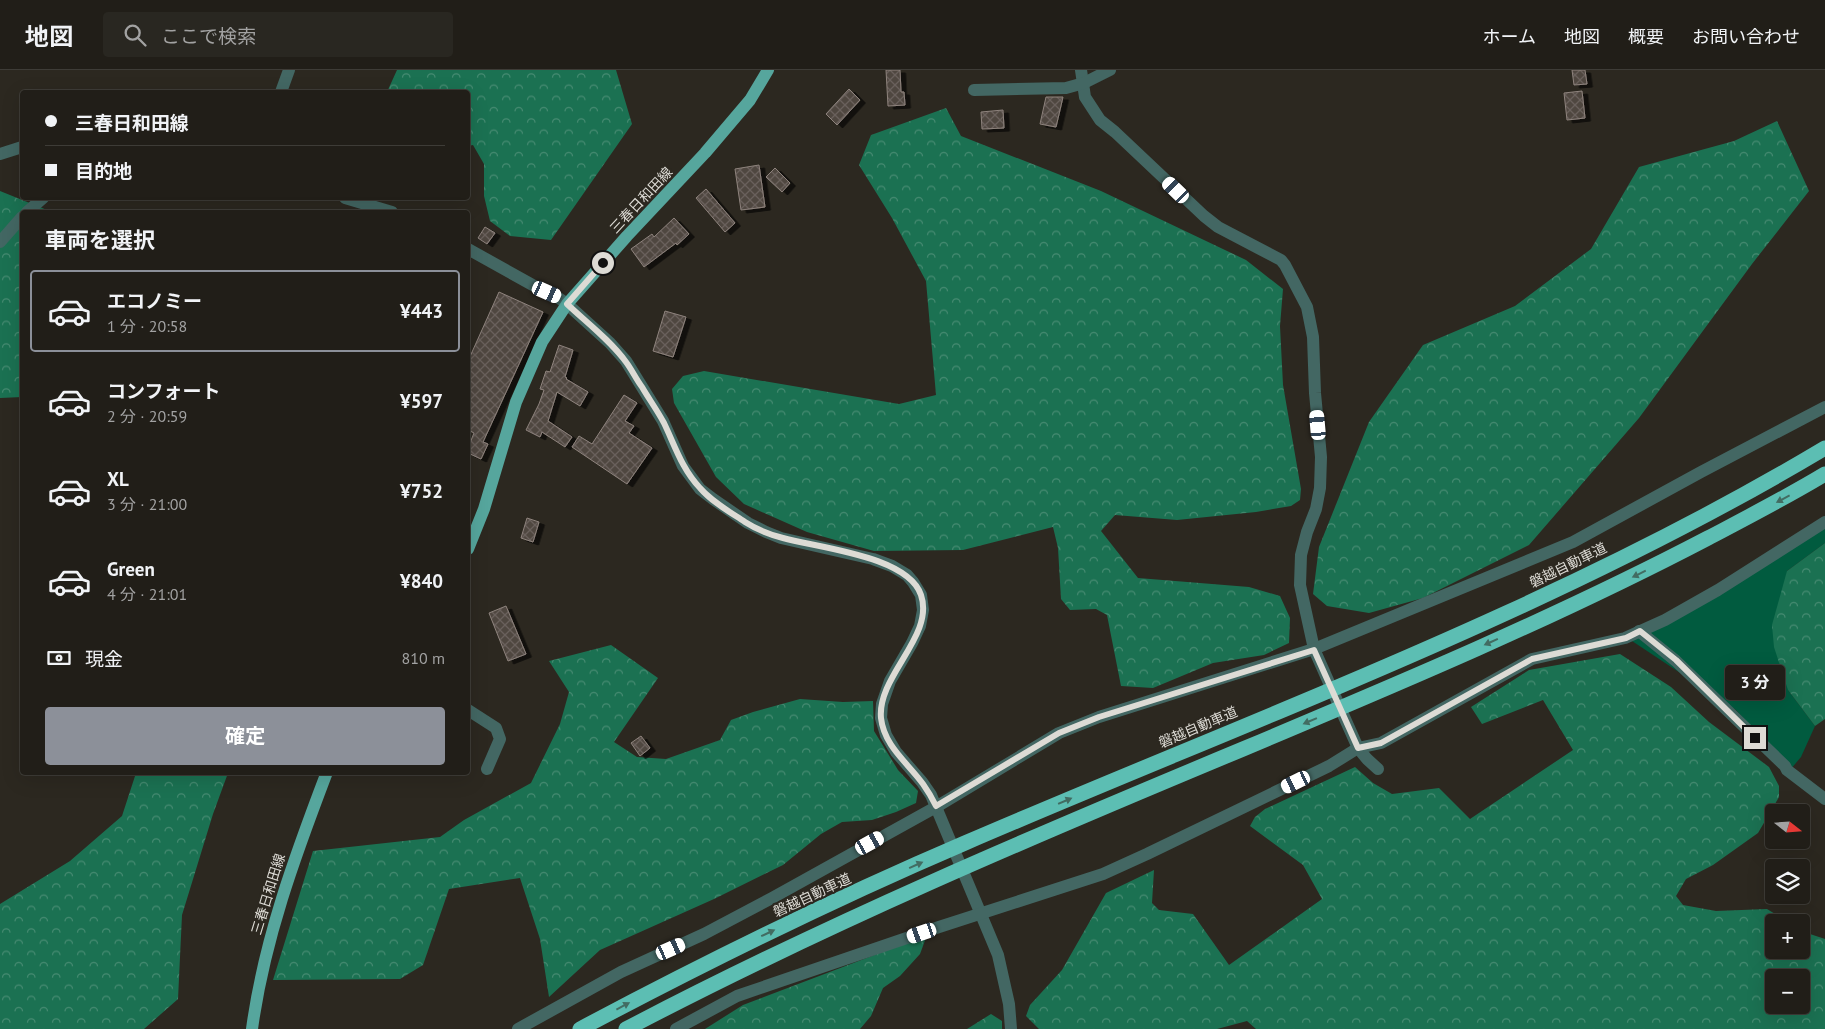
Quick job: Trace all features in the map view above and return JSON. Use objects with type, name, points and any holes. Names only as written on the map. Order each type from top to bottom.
[{"type":"highway","name":"磐越自動車道","points":[[580,1029],[730,951],[963,844],[1391,664],[1548,593],[1778,477],[1825,448]]},
{"type":"highway","points":[[626,1029],[743,969],[966,866],[1399,684],[1564,610],[1658,564],[1794,493],[1825,474]]},
{"type":"main road","name":"三春日和田線","points":[[470,544],[484,509],[516,402],[542,342],[567,304],[627,236],[705,153],[750,100],[768,70]]},
{"type":"main road","name":"三春日和田線","points":[[252,1029],[261,976],[276,916],[299,846],[326,775]]},
{"type":"street","points":[[282,90],[289,70]]},
{"type":"street","points":[[1081,70],[1085,97],[1100,120],[1218,227],[1281,260],[1307,307],[1313,337],[1320,488],[1316,509],[1301,555],[1300,585],[1316,653],[1356,743],[1367,759],[1378,769]]},
{"type":"street","points":[[974,90],[1066,88],[1084,83],[1110,70]]},
{"type":"street","points":[[0,154],[20,148]]},
{"type":"street","points":[[29,210],[41,200]]},
{"type":"street","points":[[352,200],[385,210]]},
{"type":"street","points":[[0,242],[20,219]]},
{"type":"street","points":[[470,250],[556,296],[610,343],[626,362],[663,421],[683,466],[700,489],[712,500],[766,532],[781,538],[873,559],[892,566],[913,582],[921,595],[920,626],[890,681],[882,704],[881,718],[886,735],[896,752],[922,782],[936,806],[998,955],[1009,1004],[1011,1029]]},
{"type":"street","points":[[518,1029],[621,972],[704,934],[936,806],[1059,733],[1099,717],[1316,653],[1574,542],[1825,407]]},
{"type":"street","points":[[676,1029],[737,996],[978,908],[1103,874],[1329,766],[1356,743],[1381,743],[1532,659],[1626,638],[1665,620],[1718,590],[1825,522]]},
{"type":"street","points":[[1640,631],[1676,660],[1787,770],[1825,799]]},
{"type":"street","points":[[470,711],[496,728],[500,740],[487,769]]},
{"type":"green space","points":[[397,70],[616,70],[632,124],[551,240],[510,236],[490,221],[484,196],[484,164],[473,145],[470,146],[470,90],[388,90]]},
{"type":"green space","points":[[946,108],[961,136],[1101,191],[1246,260],[1283,289],[1280,326],[1283,385],[1301,489],[1300,500],[1291,506],[1256,512],[1177,520],[1115,515],[1101,531],[1138,578],[1249,587],[1280,596],[1290,618],[1289,643],[1264,655],[1213,663],[1153,688],[1121,686],[1107,615],[1096,609],[1070,610],[1061,599],[1058,548],[1053,527],[963,550],[874,551],[807,532],[744,504],[716,477],[674,403],[672,389],[683,376],[704,371],[899,404],[936,395],[926,281],[892,218],[859,165],[871,135]]},
{"type":"green space","points":[[1777,121],[1809,191],[1752,264],[1639,418],[1529,545],[1423,598],[1369,613],[1327,606],[1313,594],[1319,547],[1369,422],[1423,345],[1515,306],[1591,249],[1639,167],[1734,141]]},
{"type":"green space","points":[[0,191],[47,210],[20,210],[20,397],[0,398]]},
{"type":"green space","points":[[1825,523],[1825,543],[1787,571],[1788,690],[1815,726],[1801,757],[1790,770],[1736,710],[1629,639]]},
{"type":"green space","points":[[1825,543],[1825,719],[1815,726],[1788,690],[1774,647],[1772,625],[1787,571]]},
{"type":"green space","points":[[611,645],[658,678],[614,742],[637,757],[666,759],[720,740],[731,720],[800,699],[843,702],[873,701],[874,731],[898,770],[918,791],[916,803],[872,820],[842,822],[821,834],[783,865],[714,899],[600,950],[549,997],[540,939],[520,878],[449,889],[423,965],[400,979],[273,980],[313,851],[440,837],[464,820],[531,783],[560,724],[569,692],[549,661]]},
{"type":"green space","points":[[1620,654],[1671,687],[1709,722],[1769,767],[1779,786],[1779,797],[1775,804],[1765,804],[1765,821],[1758,833],[1713,865],[1686,879],[1676,896],[1683,905],[1716,911],[1767,909],[1775,914],[1765,914],[1765,959],[1810,959],[1810,934],[1825,939],[1825,1029],[1256,1029],[1247,1021],[1217,1029],[1039,1029],[1026,1016],[1030,1005],[1062,970],[1106,893],[1154,870],[1152,903],[1159,910],[1193,914],[1229,965],[1322,899],[1303,865],[1250,826],[1255,817],[1265,809],[1355,767],[1373,783],[1392,794],[1439,788],[1470,819],[1573,750],[1543,700],[1482,724],[1471,707],[1529,670]]},
{"type":"green space","points":[[135,775],[227,775],[213,814],[182,915],[178,999],[144,1029],[0,1029],[0,904],[70,861],[122,816]]},
{"type":"green space","points":[[927,935],[920,954],[900,976],[883,988],[871,1016],[860,1029],[705,1029],[743,1005]]},
{"type":"green space","points":[[991,1014],[1002,1021],[1002,1029],[967,1029]]},
{"type":"building","points":[[886,70],[900,70],[901,92],[904,92],[905,105],[888,106]]},
{"type":"building","points":[[1572,70],[1585,70],[1587,84],[1574,85]]},
{"type":"building","points":[[849,89],[860,100],[837,125],[826,114]]},
{"type":"building","points":[[1582,91],[1585,118],[1567,120],[1564,93]]},
{"type":"building","points":[[1046,97],[1063,97],[1056,127],[1040,124]]},
{"type":"building","points":[[1003,110],[1004,128],[982,129],[981,112]]},
{"type":"building","points":[[759,165],[765,207],[741,210],[735,169]]},
{"type":"building","points":[[775,168],[790,183],[782,192],[766,177]]},
{"type":"building","points":[[706,189],[735,223],[725,232],[696,198]]},
{"type":"building","points":[[674,218],[689,234],[677,245],[676,243],[644,267],[631,249],[652,234],[654,237]]},
{"type":"building","points":[[485,227],[495,233],[487,244],[478,238]]},
{"type":"building","points":[[499,292],[543,312],[483,442],[488,444],[481,459],[470,454],[470,443],[474,433],[470,431],[470,357]]},
{"type":"building","points":[[665,311],[686,317],[673,357],[653,351]]},
{"type":"building","points":[[559,345],[573,350],[566,379],[588,392],[580,406],[557,392],[548,421],[572,437],[565,447],[542,432],[540,437],[526,430],[544,390],[540,389],[546,371],[550,372]]},
{"type":"building","points":[[624,395],[637,403],[625,421],[634,426],[629,433],[652,448],[627,484],[572,447],[579,436],[592,444]]},
{"type":"building","points":[[527,518],[539,522],[533,542],[521,538]]},
{"type":"building","points":[[506,606],[526,654],[508,661],[489,613]]},
{"type":"building","points":[[641,736],[650,748],[640,756],[631,743]]},
{"type":"route","points":[[603,263],[567,304],[610,343],[626,362],[663,421],[683,466],[700,489],[712,500],[736,516],[766,532],[781,538],[873,559],[892,566],[906,575],[921,595],[920,626],[885,692],[881,718],[886,735],[896,752],[922,782],[936,806],[1059,733],[1099,717],[1314,650],[1358,748],[1381,743],[1532,659],[1626,638],[1640,631],[1676,660],[1755,738]]}]
